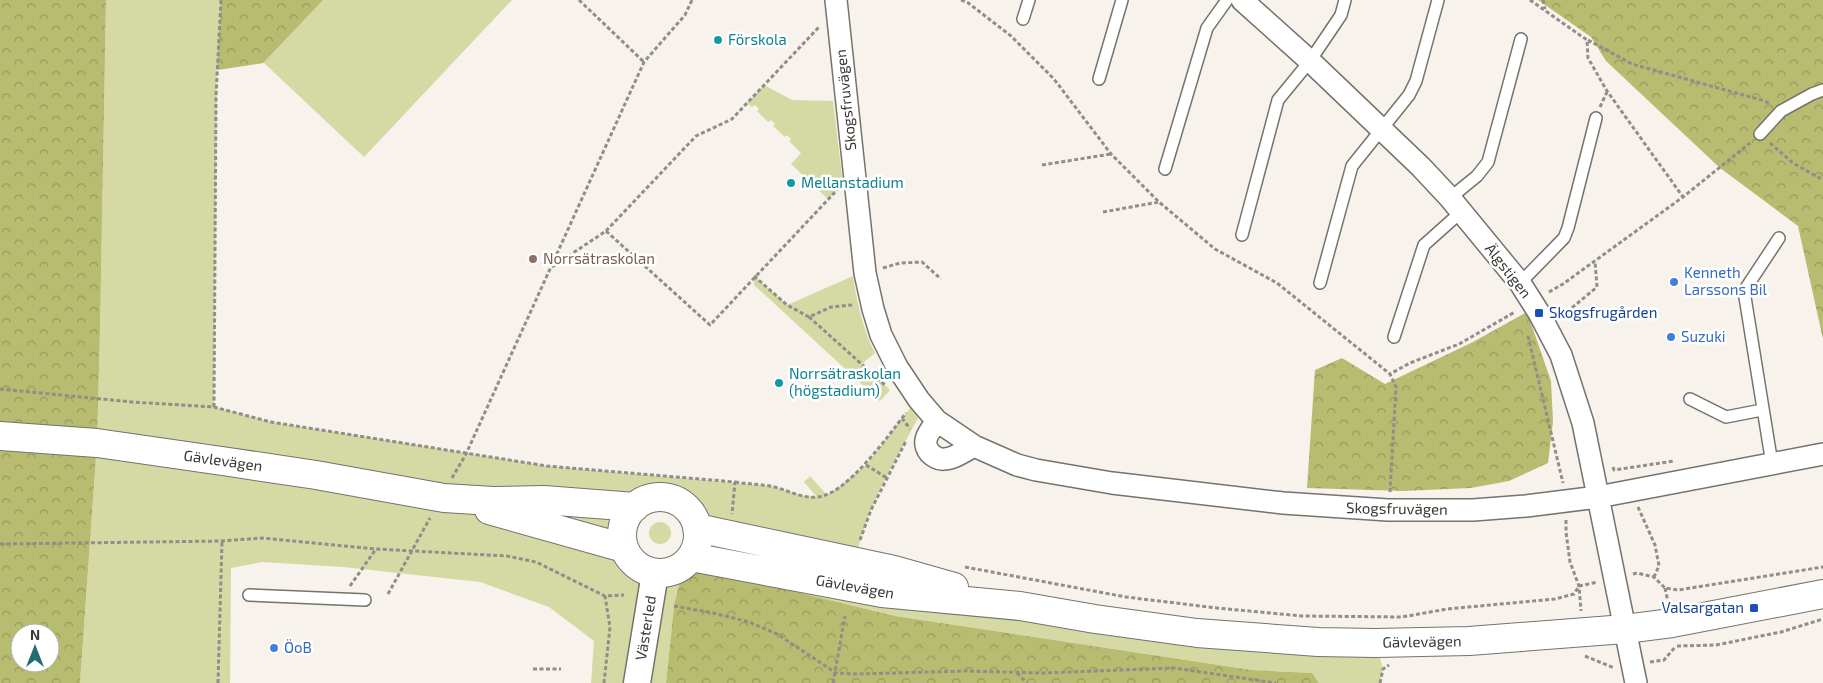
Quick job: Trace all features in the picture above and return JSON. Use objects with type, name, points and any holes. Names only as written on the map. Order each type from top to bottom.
[{"type":"main road","name":"Gävlevägen","points":[[0,436],[97,443],[316,475],[443,498],[624,548]]},
{"type":"main road","name":"Gävlevägen","points":[[443,498],[492,501],[544,500],[635,507],[648,499],[662,497],[684,506],[692,516],[697,528],[894,570],[1020,606]]},
{"type":"main road","points":[[635,507],[628,514],[623,526],[622,537],[624,548],[636,564],[646,570],[666,572],[676,570],[684,564],[691,557],[696,543],[697,528]]},
{"type":"main road","name":"Gävlevägen","points":[[691,557],[882,593],[1020,606],[1181,631],[1318,642],[1441,642],[1625,629],[1672,623],[1823,594]]},
{"type":"street","name":"Älgstigen","points":[[1242,0],[1383,129],[1456,205],[1520,283],[1547,326],[1564,362],[1583,422],[1636,683]]},
{"type":"street","name":"Skogsfruvägen","points":[[837,10],[865,273],[881,335],[925,413],[974,446],[1017,465],[1036,470],[1121,484],[1283,503],[1388,510],[1473,510],[1598,497],[1823,454]]},
{"type":"street","points":[[925,413],[925,444],[928,451],[934,457],[944,459],[974,446]]},
{"type":"street","name":"Västerled","points":[[637,683],[655,572]]},
{"type":"lane","points":[[1023,19],[1029,0]]},
{"type":"lane","points":[[1099,79],[1122,0]]},
{"type":"lane","points":[[1165,169],[1206,28],[1227,0]]},
{"type":"lane","points":[[1242,236],[1278,100],[1310,61],[1341,15],[1345,0]]},
{"type":"lane","points":[[1320,283],[1352,166],[1409,95],[1416,81],[1438,0]]},
{"type":"lane","points":[[1394,337],[1424,245],[1488,162],[1521,39]]},
{"type":"lane","points":[[1760,134],[1781,111],[1823,90]]},
{"type":"lane","points":[[1520,283],[1564,238],[1596,118]]},
{"type":"lane","points":[[1772,464],[1744,291],[1779,238]]},
{"type":"lane","points":[[1690,399],[1726,417],[1762,410]]},
{"type":"lane","points":[[248,595],[365,600]]},
{"type":"path","points":[[214,407],[216,96],[221,0]]},
{"type":"path","points":[[580,0],[644,62]]},
{"type":"path","points":[[466,454],[644,62],[685,15],[692,0]]},
{"type":"path","points":[[961,0],[967,2],[1011,36],[1054,79],[1111,154],[1159,202],[1215,249],[1277,283],[1390,374]]},
{"type":"path","points":[[1530,0],[1587,40],[1632,64],[1764,101],[1781,111]]},
{"type":"path","points":[[1543,0],[1545,10]]},
{"type":"path","points":[[552,267],[606,231],[696,136],[732,119],[825,20],[837,10]]},
{"type":"path","points":[[1587,40],[1588,58],[1607,91],[1683,198]]},
{"type":"path","points":[[1760,134],[1793,163],[1823,180]]},
{"type":"path","points":[[1042,165],[1111,154]]},
{"type":"path","points":[[606,231],[710,325],[754,276],[843,184]]},
{"type":"path","points":[[1103,212],[1159,202]]},
{"type":"path","points":[[1559,320],[1597,286],[1595,261]]},
{"type":"path","points":[[865,273],[900,263],[922,262],[941,279]]},
{"type":"path","points":[[754,276],[787,305],[809,317],[890,390]]},
{"type":"path","points":[[809,317],[831,307],[857,304]]},
{"type":"path","points":[[1528,336],[1563,483],[1553,485]]},
{"type":"path","points":[[0,389],[132,402],[214,407],[272,422],[466,454],[547,466],[770,486],[804,496],[818,497],[828,495],[866,465],[902,418],[925,413]]},
{"type":"path","points":[[902,418],[911,431],[918,418],[925,413]]},
{"type":"path","points":[[860,540],[871,510],[908,438]]},
{"type":"path","points":[[866,465],[887,478]]},
{"type":"path","points":[[733,519],[735,482]]},
{"type":"path","points":[[1634,490],[1638,507],[1655,545],[1659,566],[1654,577]]},
{"type":"path","points":[[388,594],[443,498]]},
{"type":"path","points":[[0,544],[222,541],[262,538],[376,549],[507,556],[536,562],[605,596],[624,595]]},
{"type":"path","points":[[218,683],[222,541]]},
{"type":"path","points":[[341,599],[376,549]]},
{"type":"path","points":[[964,567],[1126,597],[1218,608],[1302,616],[1402,617],[1447,609],[1555,599],[1574,594],[1579,586],[1637,573],[1654,577],[1665,588],[1678,590],[1823,567]]},
{"type":"path","points":[[1574,594],[1580,603]]},
{"type":"path","points":[[604,683],[610,627],[605,596]]},
{"type":"path","points":[[674,606],[749,622],[777,634],[836,673],[1017,672],[1174,668],[1276,683]]},
{"type":"path","points":[[833,683],[845,616]]},
{"type":"path","points":[[533,669],[561,669]]},
{"type":"path","points":[[1017,672],[1027,683]]},
{"type":"green space","points":[[0,0],[106,0],[97,443],[80,683],[0,683]]},
{"type":"green space","points":[[106,0],[512,0],[364,157],[264,63],[217,70],[214,407],[271,422],[547,466],[770,486],[804,496],[817,497],[804,482],[810,476],[827,495],[832,492],[866,465],[911,407],[918,418],[876,498],[858,549],[1020,606],[1376,643],[1383,669],[1380,683],[1319,683],[1312,673],[1252,670],[895,616],[761,584],[674,606],[666,683],[591,683],[594,641],[549,607],[480,582],[343,567],[262,562],[231,568],[230,683],[80,683],[97,443]],"holes":[[[662,497],[673,501],[689,512],[694,520],[697,528],[695,547],[680,567],[674,570],[661,572],[641,568],[630,557],[624,543],[623,532],[627,515],[633,508],[650,499]]]},
{"type":"green space","points":[[221,0],[323,0],[263,63],[217,70]]},
{"type":"green space","points":[[1538,0],[1823,0],[1823,339],[1798,226],[1720,168],[1606,61],[1591,37]]},
{"type":"green space","points":[[764,85],[792,100],[833,101],[843,184],[828,199],[791,164],[801,153],[789,141],[791,139],[787,135],[785,137],[773,126],[775,124],[771,120],[768,122],[757,111],[759,109],[755,105],[752,107],[747,103]]},
{"type":"green space","points":[[754,276],[787,305],[853,276],[861,316],[875,353],[862,364],[890,390],[880,401],[754,285]]},
{"type":"green space","points":[[1527,312],[1551,381],[1553,422],[1548,463],[1509,481],[1471,488],[1403,491],[1307,488],[1315,370],[1342,358],[1385,384],[1473,342]]},
{"type":"green space","points":[[660,522],[668,525],[671,533],[668,541],[660,544],[652,541],[649,533],[652,525]]},
{"type":"green space","points":[[684,565],[895,616],[1252,670],[1312,673],[1319,683],[666,683],[674,606]]},
{"type":"place","name":"Förskola","points":[[718,40]]},
{"type":"place","name":"Mellanstadium","points":[[791,183]]},
{"type":"place","name":"Norrsätraskolan","points":[[533,259]]},
{"type":"place","name":"Kenneth Larssons Bil","points":[[1674,282]]},
{"type":"place","name":"Skogsfrugården","points":[[1539,313]]},
{"type":"place","name":"Suzuki","points":[[1671,337]]},
{"type":"place","name":"Norrsätraskolan (högstadium)","points":[[779,383]]},
{"type":"place","name":"Valsargatan","points":[[1754,608]]},
{"type":"place","name":"ÖoB","points":[[274,648]]}]
